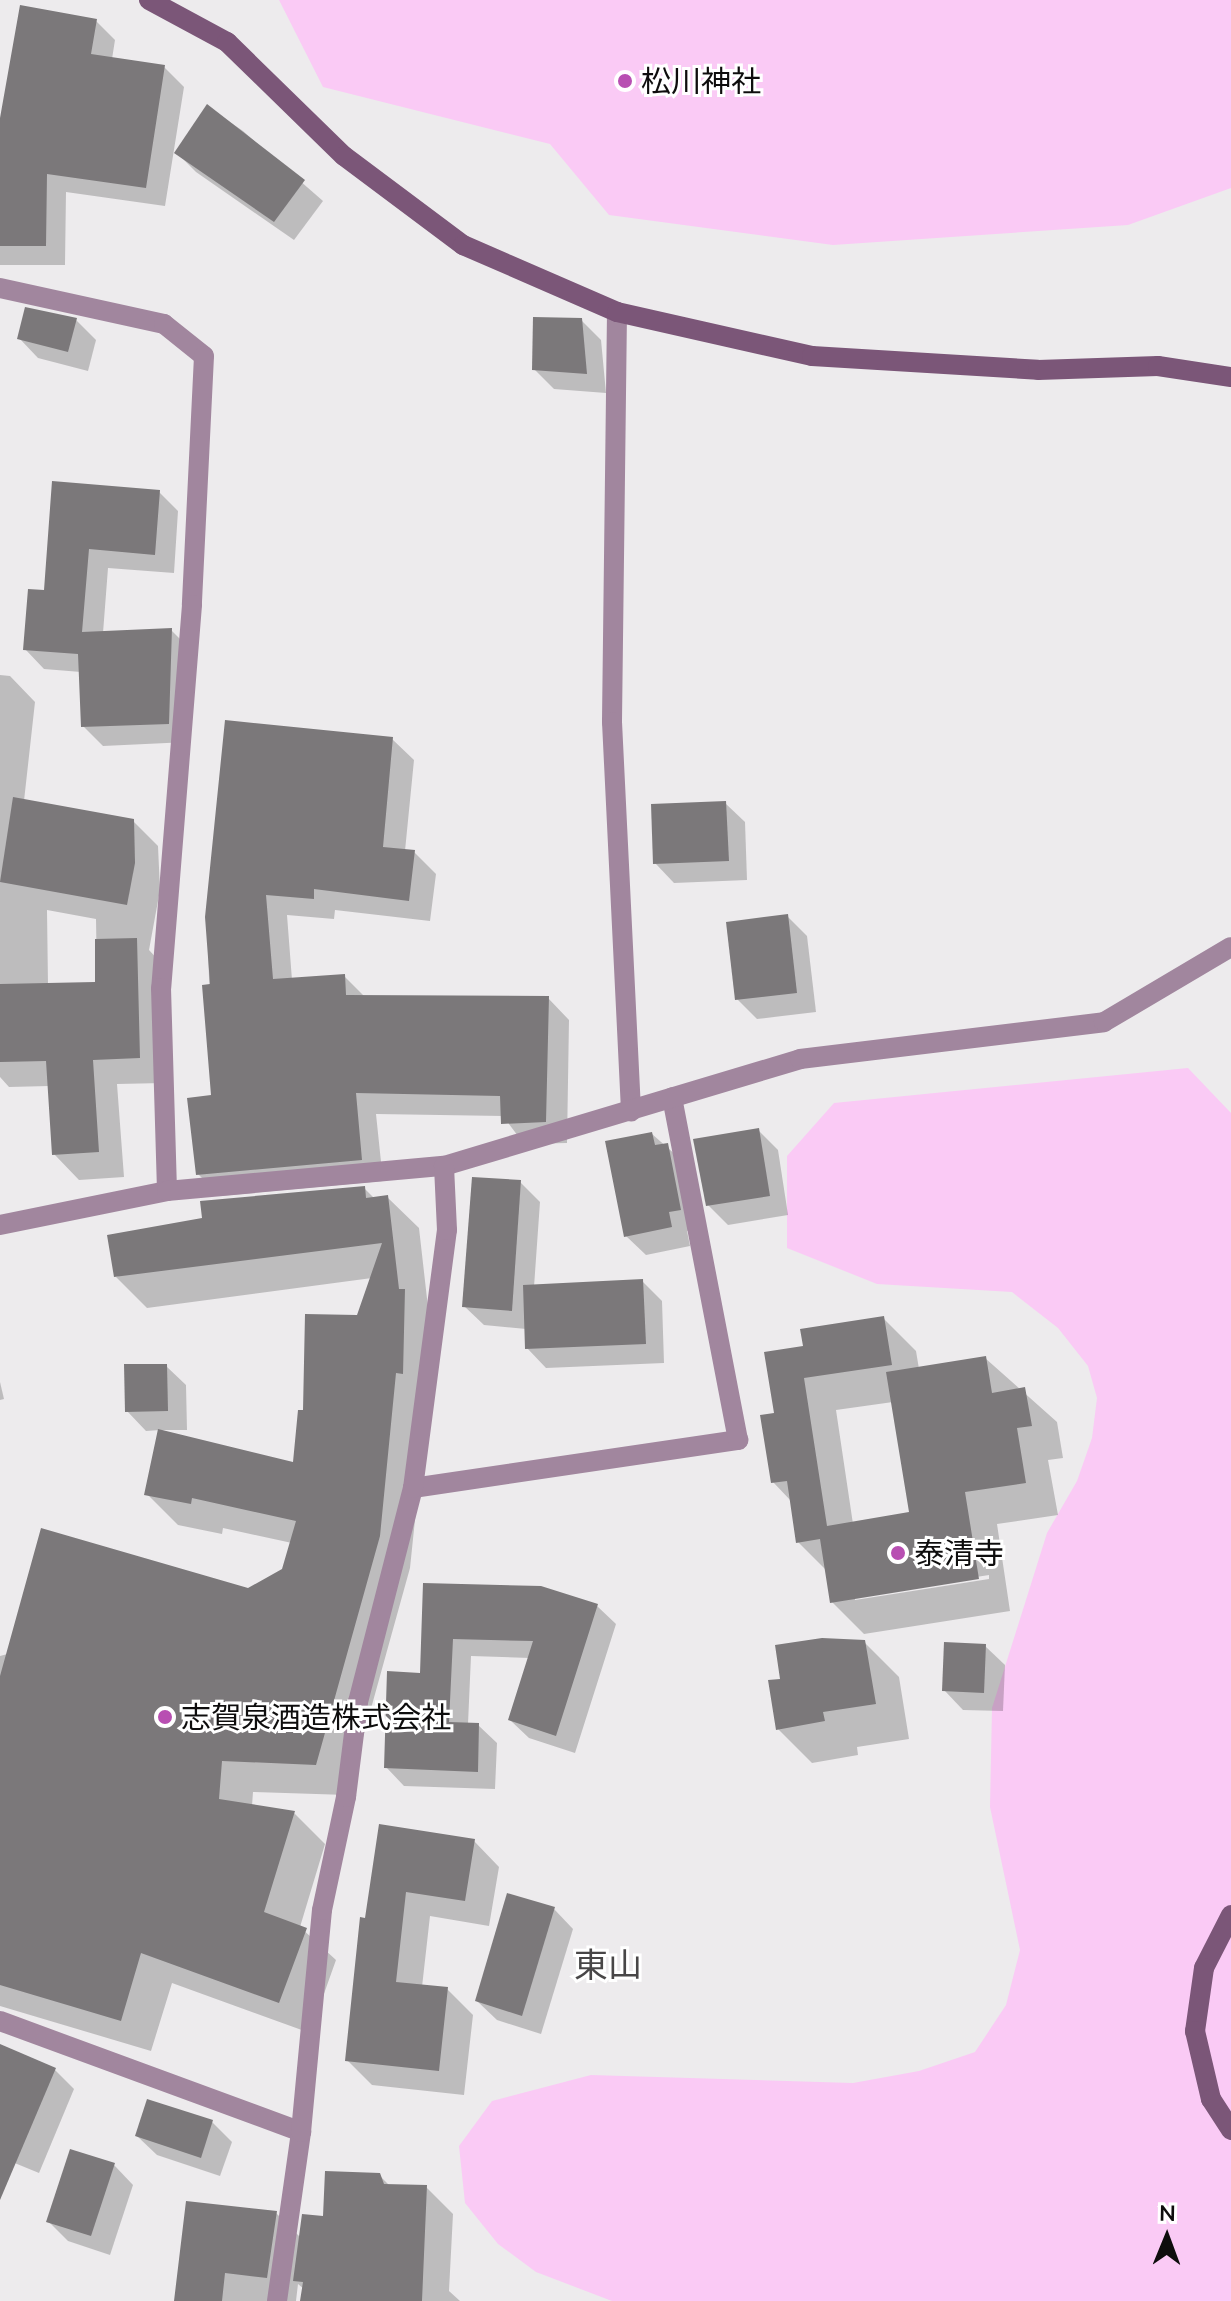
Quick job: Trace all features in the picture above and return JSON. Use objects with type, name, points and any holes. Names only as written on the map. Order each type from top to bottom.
[{"type":"street","points":[[149,0],[227,42],[344,156],[463,245],[617,312],[812,356],[1038,370],[1158,366],[1231,377]]},
{"type":"street","points":[[0,288],[164,324],[204,356],[192,605],[161,988],[167,1191]]},
{"type":"street","points":[[617,312],[612,722],[631,1112]]},
{"type":"street","points":[[0,1225],[167,1191],[444,1166],[800,1059],[1104,1022],[1231,947]]},
{"type":"street","points":[[413,1488],[738,1440],[672,1097]]},
{"type":"street","points":[[277,2301],[301,2132],[322,1910],[346,1797],[358,1702],[413,1488],[447,1230],[444,1166]]},
{"type":"street","points":[[1231,1915],[1204,1968],[1195,2031],[1211,2099],[1231,2130]]},
{"type":"street","points":[[0,2021],[301,2132]]},
{"type":"shaded area","points":[[279,0],[1231,0],[1231,188],[1128,225],[833,245],[609,215],[550,144],[323,87]]},
{"type":"shaded area","points":[[1188,1068],[1231,1113],[1231,2301],[612,2301],[536,2272],[498,2244],[465,2203],[459,2146],[492,2101],[591,2075],[853,2083],[919,2071],[975,2052],[1006,2005],[1020,1950],[990,1807],[992,1708],[1047,1533],[1077,1481],[1092,1438],[1097,1398],[1088,1366],[1058,1328],[1012,1292],[877,1284],[787,1248],[787,1156],[834,1103]]},
{"type":"building","points":[[20,5],[97,19],[91,54],[165,65],[146,188],[47,174],[46,246],[0,246],[0,118]]},
{"type":"building","points":[[207,104],[305,180],[274,222],[174,153]]},
{"type":"building","points":[[25,307],[77,318],[68,352],[17,339]]},
{"type":"building","points":[[533,317],[582,318],[587,374],[532,370]]},
{"type":"building","points":[[52,481],[160,490],[155,555],[89,549],[82,632],[172,628],[169,724],[81,727],[78,654],[23,650],[28,589],[44,590]]},
{"type":"building","points":[[225,720],[393,737],[383,847],[415,850],[409,901],[314,889],[314,899],[266,895],[273,979],[345,974],[346,995],[549,996],[546,1122],[501,1124],[500,1096],[356,1093],[362,1160],[196,1175],[187,1098],[211,1095],[202,985],[210,984],[205,917]]},
{"type":"building","points":[[13,797],[134,819],[135,863],[127,905],[0,882]]},
{"type":"building","points":[[726,801],[729,861],[653,864],[651,804]]},
{"type":"building","points":[[788,914],[797,993],[735,1000],[726,922]]},
{"type":"building","points":[[137,938],[140,1058],[93,1060],[99,1152],[52,1155],[46,1061],[0,1062],[0,984],[95,982],[95,939]]},
{"type":"building","points":[[759,1128],[770,1196],[706,1206],[693,1139]]},
{"type":"building","points":[[652,1132],[655,1145],[668,1143],[681,1210],[669,1212],[672,1227],[624,1237],[605,1141]]},
{"type":"building","points":[[472,1177],[521,1180],[512,1311],[462,1307]]},
{"type":"building","points":[[365,1186],[366,1198],[388,1195],[399,1289],[405,1289],[403,1374],[396,1373],[380,1536],[316,1765],[222,1761],[219,1799],[295,1811],[264,1912],[307,1928],[279,2003],[141,1953],[121,2021],[0,1985],[0,1676],[41,1528],[248,1588],[282,1569],[296,1521],[192,1498],[191,1504],[144,1495],[158,1429],[293,1462],[298,1410],[303,1410],[305,1314],[357,1315],[382,1243],[114,1277],[107,1235],[202,1218],[200,1201]]},
{"type":"building","points":[[643,1279],[646,1344],[525,1349],[523,1285]]},
{"type":"building","name":"泰清寺","points":[[884,1316],[892,1365],[804,1378],[827,1526],[909,1512],[886,1372],[986,1356],[992,1393],[1025,1387],[1032,1426],[1017,1428],[1026,1483],[965,1492],[979,1579],[830,1603],[820,1539],[796,1543],[787,1481],[771,1483],[760,1415],[774,1413],[764,1352],[803,1346],[800,1329]]},
{"type":"building","points":[[124,1364],[167,1364],[168,1411],[125,1412]]},
{"type":"building","points":[[423,1583],[541,1586],[598,1604],[556,1736],[508,1720],[533,1641],[453,1639],[449,1722],[479,1723],[478,1772],[384,1768],[387,1671],[420,1673]]},
{"type":"building","points":[[822,1638],[865,1640],[876,1704],[823,1712],[825,1721],[776,1730],[768,1680],[780,1679],[775,1645]]},
{"type":"building","points":[[944,1642],[986,1644],[984,1693],[942,1691]]},
{"type":"building","points":[[379,1824],[475,1839],[465,1901],[406,1892],[396,1982],[448,1987],[439,2071],[345,2061],[360,1917],[365,1918]]},
{"type":"building","points":[[507,1893],[555,1907],[522,2016],[475,2001]]},
{"type":"building","points":[[0,2044],[56,2068],[0,2200]]},
{"type":"building","points":[[147,2099],[213,2120],[201,2158],[135,2136]]},
{"type":"building","points":[[70,2149],[115,2163],[91,2236],[46,2222]]},
{"type":"building","points":[[325,2171],[380,2173],[384,2184],[427,2185],[422,2301],[300,2301],[303,2282],[293,2281],[302,2214],[323,2216]]},
{"type":"building","points":[[186,2201],[277,2211],[267,2278],[225,2273],[222,2301],[174,2301]]},
{"type":"place","name":"松川神社","points":[[625,81]]},
{"type":"place","name":"泰清寺","points":[[898,1553]]},
{"type":"place","name":"志賀泉酒造株式会社","points":[[165,1717]]},
{"type":"district","name":"東山","points":[[608,1965]]}]
